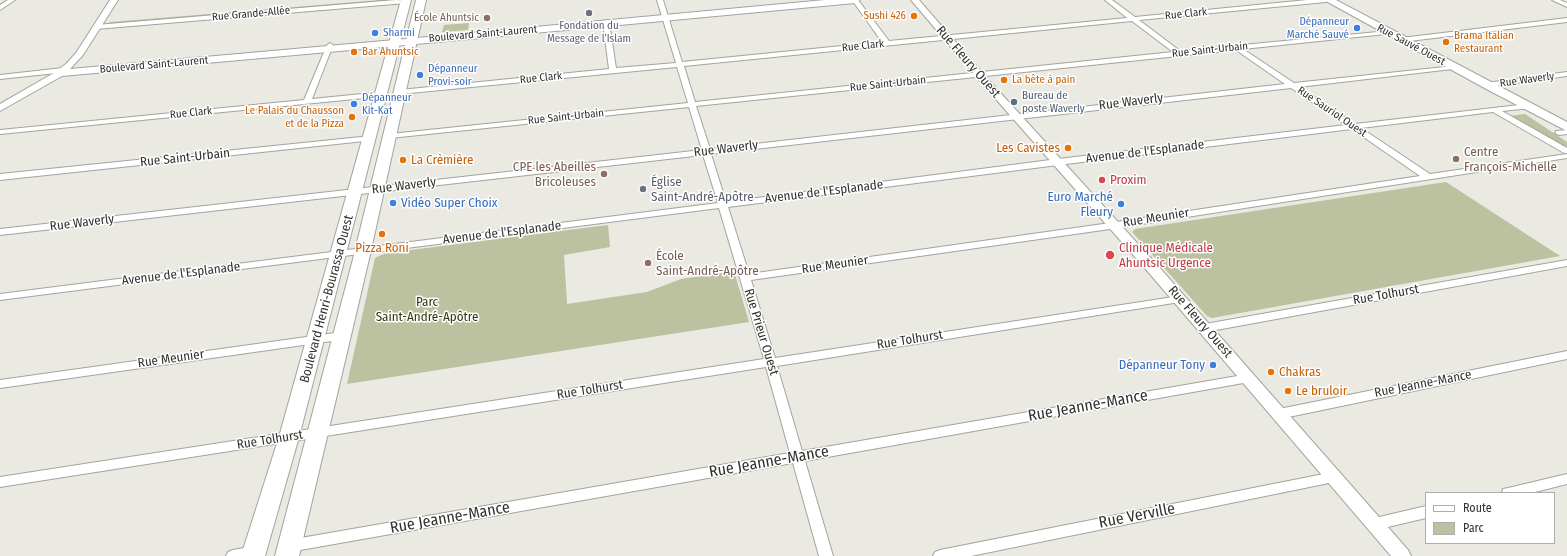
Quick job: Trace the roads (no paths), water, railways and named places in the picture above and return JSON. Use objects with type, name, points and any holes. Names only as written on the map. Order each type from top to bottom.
[{"type":"main road","name":"Boulevard Henri-Bourassa Ouest","points":[[247,555],[289,437],[356,192],[406,0]]},
{"type":"main road","name":"Boulevard Henri-Bourassa Ouest","points":[[288,551],[378,189],[400,92],[415,40],[420,0]]},
{"type":"main road","name":"Boulevard Saint-Laurent","points":[[395,42],[855,0]]},
{"type":"main road","name":"Rue Sauvé Ouest","points":[[1328,0],[1490,87],[1565,132]]},
{"type":"street","points":[[0,8],[12,0]]},
{"type":"street","points":[[0,108],[59,72],[77,57],[114,0]]},
{"type":"street","name":"Rue Grande-Allée","points":[[98,25],[369,0]]},
{"type":"street","name":"Rue Grande-Allée","points":[[98,25],[406,0]]},
{"type":"street","name":"Rue Prieur Ouest","points":[[660,0],[745,278],[826,556]]},
{"type":"street","points":[[855,0],[887,44]]},
{"type":"street","name":"Rue Fleury Ouest","points":[[915,0],[1016,116],[1180,299],[1402,556]]},
{"type":"street","points":[[1108,0],[1178,53]]},
{"type":"street","name":"Rue Clark","points":[[400,92],[1328,0]]},
{"type":"street","points":[[1555,0],[1567,5]]},
{"type":"street","points":[[1401,40],[1567,20]]},
{"type":"street","points":[[606,22],[613,71]]},
{"type":"street","name":"Rue Saint-Urbain","points":[[390,136],[1386,32]]},
{"type":"street","name":"Boulevard Saint-Laurent","points":[[0,77],[395,42]]},
{"type":"street","points":[[307,101],[329,47]]},
{"type":"street","name":"Rue Sauriol Ouest","points":[[1236,47],[1429,178]]},
{"type":"street","name":"Rue Waverly","points":[[0,232],[1290,84],[1452,67]]},
{"type":"street","name":"Rue Waverly","points":[[1490,87],[1567,74]]},
{"type":"street","name":"Rue Clark","points":[[0,132],[382,94]]},
{"type":"street","name":"Avenue de l'Esplanade","points":[[0,297],[1058,162],[1525,107]]},
{"type":"street","points":[[1494,110],[1567,151]]},
{"type":"street","name":"Rue Saint-Urbain","points":[[0,177],[370,138]]},
{"type":"street","name":"Rue Meunier","points":[[745,278],[1115,225],[1567,156]]},
{"type":"street","name":"Rue Tolhurst","points":[[1205,328],[1567,263]]},
{"type":"street","name":"Rue Tolhurst","points":[[0,482],[1180,299]]},
{"type":"street","name":"Rue Meunier","points":[[0,384],[342,336]]},
{"type":"street","name":"Rue Jeanne-Mance","points":[[1279,414],[1567,355]]},
{"type":"street","name":"Rue Jeanne-Mance","points":[[288,551],[798,457],[1249,378]]},
{"type":"street","name":"Rue Verville","points":[[940,556],[1334,477]]},
{"type":"street","points":[[1512,492],[1567,479]]},
{"type":"street","points":[[1375,524],[1425,512]]},
{"type":"place","name":"Fondation du Message de l’Islam","points":[[589,13]]},
{"type":"place","name":"Sushi 426","points":[[914,16]]},
{"type":"place","name":"École Ahuntsic","points":[[487,18]]},
{"type":"place","name":"Dépanneur Marché Sauvé","points":[[1357,28]]},
{"type":"place","name":"Sharmi","points":[[375,33]]},
{"type":"place","name":"Brama Italian Restaurant","points":[[1446,42]]},
{"type":"place","name":"Bar Ahuntsic","points":[[354,52]]},
{"type":"place","name":"Dépanneur Provi-soir","points":[[420,75]]},
{"type":"place","name":"La bête à pain","points":[[1004,80]]},
{"type":"place","name":"Bureau de poste Waverly","points":[[1014,102]]},
{"type":"place","name":"Dépanneur Kit-Kat","points":[[354,104]]},
{"type":"place","name":"Le Palais du Chausson et de la Pizza","points":[[352,117]]},
{"type":"place","name":"Les Cavistes","points":[[1068,148]]},
{"type":"place","name":"Centre François-Michelle","points":[[1456,159]]},
{"type":"place","name":"La Crèmière","points":[[403,160]]},
{"type":"place","name":"CPE les Abeilles Bricoleuses","points":[[604,174]]},
{"type":"place","name":"Proxim","points":[[1102,180]]},
{"type":"place","name":"Église Saint-André-Apôtre","points":[[643,189]]},
{"type":"place","name":"Vidéo Super Choix","points":[[393,203]]},
{"type":"place","name":"Euro Marché Fleury","points":[[1121,204]]},
{"type":"place","name":"Pizza Roni","points":[[382,234]]},
{"type":"place","name":"Clinique Médicale Ahuntsic Urgence","points":[[1110,255]]},
{"type":"place","name":"École Saint-André-Apôtre","points":[[648,263]]},
{"type":"place","name":"Dépanneur Tony","points":[[1213,365]]},
{"type":"place","name":"Chakras","points":[[1271,372]]},
{"type":"place","name":"Le bruloir","points":[[1288,391]]},
{"type":"park label","name":"Parc Saint-André-Apôtre","points":[[427,310]]}]
